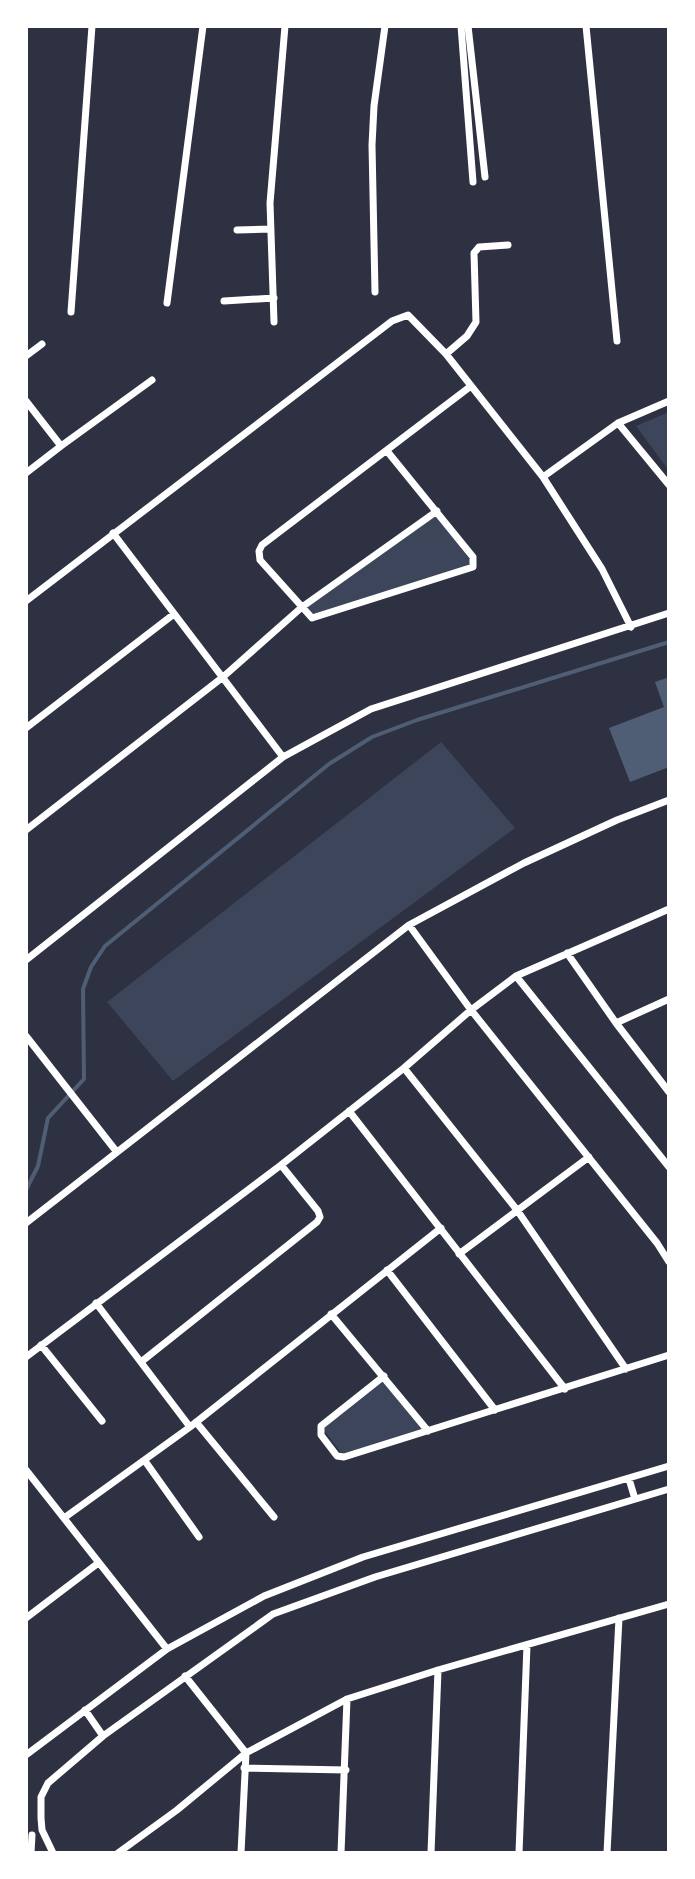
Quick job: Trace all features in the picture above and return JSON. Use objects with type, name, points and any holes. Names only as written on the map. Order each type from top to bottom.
[{"type":"street","points":[[71,312],[92,26]]},
{"type":"street","points":[[167,303],[203,26]]},
{"type":"street","points":[[274,322],[270,203],[285,26]]},
{"type":"street","points":[[375,292],[372,145],[385,26]]},
{"type":"street","points":[[461,26],[473,182]]},
{"type":"street","points":[[468,26],[485,177]]},
{"type":"street","points":[[586,26],[617,341]]},
{"type":"street","points":[[237,230],[271,229]]},
{"type":"street","points":[[446,354],[467,336],[476,322],[474,253],[479,247],[508,245]]},
{"type":"street","points":[[224,301],[274,298]]},
{"type":"street","points":[[26,601],[392,321],[408,315],[446,354],[543,477],[602,569],[631,627]]},
{"type":"street","points":[[26,356],[42,344]]},
{"type":"street","points":[[26,473],[152,380]]},
{"type":"street","points":[[387,451],[473,557],[473,567],[315,618],[310,617],[260,560],[262,545],[471,386]]},
{"type":"street","points":[[26,401],[61,446]]},
{"type":"street","points":[[543,477],[618,423],[669,401]]},
{"type":"street","points":[[618,423],[669,485]]},
{"type":"street","points":[[26,830],[223,677],[302,607],[437,511]]},
{"type":"street","points":[[113,533],[283,757]]},
{"type":"street","points":[[26,960],[283,757],[371,709],[669,613]]},
{"type":"street","points":[[26,728],[174,614]]},
{"type":"street","points":[[26,1223],[409,925],[524,863],[669,800]]},
{"type":"street","points":[[26,1357],[281,1165],[516,976],[669,909]]},
{"type":"street","points":[[409,925],[471,1010],[669,1262]]},
{"type":"street","points":[[567,953],[669,1092]]},
{"type":"street","points":[[516,976],[669,1167]]},
{"type":"street","points":[[616,1023],[669,999]]},
{"type":"street","points":[[26,1036],[116,1151]]},
{"type":"street","points":[[404,1068],[517,1210],[626,1369]]},
{"type":"street","points":[[349,1111],[565,1389]]},
{"type":"street","points":[[459,1254],[589,1157]]},
{"type":"street","points":[[141,1362],[317,1222],[320,1217],[318,1211],[281,1165]]},
{"type":"street","points":[[64,1518],[193,1425],[441,1228]]},
{"type":"street","points":[[657,1243],[669,1238]]},
{"type":"street","points":[[387,1270],[495,1410]]},
{"type":"street","points":[[96,1303],[193,1425],[274,1517]]},
{"type":"street","points":[[331,1314],[428,1431]]},
{"type":"street","points":[[41,1345],[102,1421]]},
{"type":"street","points":[[384,1376],[321,1426],[321,1435],[337,1456],[344,1457],[669,1355]]},
{"type":"street","points":[[145,1461],[199,1537]]},
{"type":"street","points":[[26,1755],[167,1649],[264,1596],[363,1557],[669,1466]]},
{"type":"street","points":[[26,1470],[167,1649]]},
{"type":"street","points":[[629,1479],[635,1499]]},
{"type":"street","points":[[53,1853],[42,1830],[44,1790],[103,1736],[273,1614],[375,1577],[669,1489]]},
{"type":"street","points":[[26,1618],[97,1564]]},
{"type":"street","points":[[264,1596],[273,1614]]},
{"type":"street","points":[[118,1853],[177,1810],[246,1753],[347,1699],[669,1604]]},
{"type":"street","points":[[607,1853],[619,1618]]},
{"type":"street","points":[[519,1853],[527,1645]]},
{"type":"street","points":[[431,1853],[438,1670]]},
{"type":"street","points":[[185,1676],[246,1753],[241,1853]]},
{"type":"street","points":[[341,1853],[347,1699]]},
{"type":"street","points":[[85,1710],[103,1736]]},
{"type":"street","points":[[244,1768],[346,1770]]},
{"type":"street","points":[[31,1853],[32,1835]]},
{"type":"shaded area","points":[[669,412],[669,471],[636,426]]},
{"type":"shaded area","points":[[437,515],[473,564],[310,616],[303,607]]},
{"type":"shaded area","points":[[669,677],[669,767],[630,782],[609,728],[664,707],[655,682]]},
{"type":"shaded area","points":[[441,742],[515,828],[173,1081],[107,1002]]},
{"type":"shaded area","points":[[383,1378],[427,1431],[343,1455],[322,1428]]},
{"type":"waterway","points":[[26,1190],[38,1166],[48,1118],[84,1079],[83,989],[91,967],[105,946],[329,764],[372,737],[417,720],[669,642]]}]
